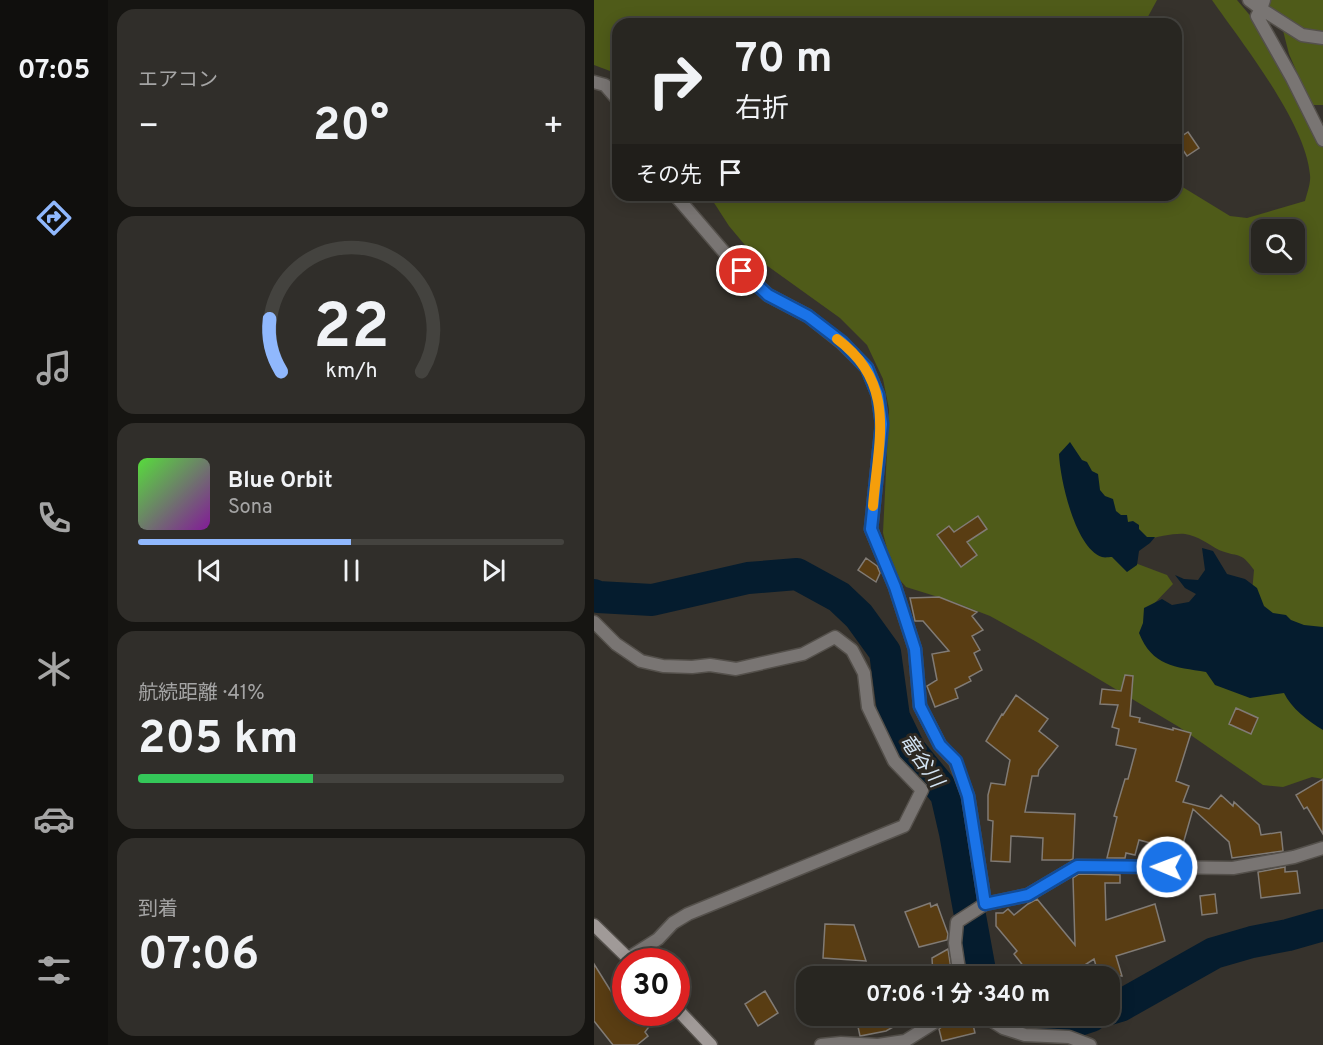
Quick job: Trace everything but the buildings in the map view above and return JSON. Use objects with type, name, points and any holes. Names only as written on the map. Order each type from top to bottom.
[{"type":"main road","points":[[594,925],[618,948]]},
{"type":"main road","points":[[690,1023],[711,1045]]},
{"type":"street","points":[[1249,0],[1263,4],[1302,35],[1323,38]]},
{"type":"street","points":[[1263,4],[1257,16],[1323,140]]},
{"type":"street","points":[[594,82],[605,85],[612,93]]},
{"type":"street","points":[[680,201],[730,259],[768,295],[808,316],[842,342],[867,368],[878,395],[882,424],[871,529],[895,587],[915,649],[920,706],[940,745],[956,761],[968,796],[985,904]]},
{"type":"street","points":[[594,622],[616,644],[641,661],[663,666],[710,665],[736,669],[803,654],[835,637],[852,650],[864,673],[868,707],[894,761],[922,790],[904,826],[688,914],[673,923],[646,948]]},
{"type":"street","points":[[958,966],[955,943],[957,922],[985,904],[1028,895],[1077,866],[1233,868],[1322,851]]},
{"type":"street","points":[[821,1045],[841,1042],[878,1045],[905,1041],[929,1026]]},
{"type":"street","points":[[999,1026],[1024,1040],[1069,1037],[1090,1045]]},
{"type":"green space","points":[[594,0],[1157,0],[1147,18],[612,18],[612,72],[594,65]]},
{"type":"green space","points":[[1212,0],[1237,0],[1253,19],[1323,144],[1323,637],[1251,604],[1254,570],[1249,564],[1242,557],[1219,550],[1194,536],[1167,535],[1106,552],[1167,575],[1173,584],[1148,610],[1288,683],[1323,718],[1323,779],[1312,777],[1283,787],[1263,785],[1179,727],[990,616],[906,587],[893,572],[883,533],[889,409],[883,379],[867,345],[840,318],[755,257],[729,226],[713,201],[1182,201],[1182,187],[1230,216],[1247,218],[1305,201],[1309,185],[1310,175],[1306,154],[1271,84]]},
{"type":"green space","points":[[1259,0],[1323,0],[1323,105],[1311,105],[1289,54],[1279,15]]},
{"type":"water","points":[[1070,442],[1082,460],[1098,474],[1100,490],[1105,496],[1113,499],[1116,511],[1121,515],[1127,515],[1128,522],[1133,521],[1139,525],[1139,529],[1147,537],[1155,537],[1139,551],[1137,565],[1127,572],[1112,557],[1102,557],[1092,551],[1077,527],[1062,479],[1059,454]]},
{"type":"water","points":[[1202,548],[1213,551],[1227,574],[1245,579],[1257,588],[1264,606],[1273,613],[1286,615],[1291,620],[1304,625],[1323,627],[1323,730],[1300,714],[1284,693],[1250,698],[1215,685],[1206,672],[1175,666],[1158,659],[1144,644],[1139,633],[1143,623],[1144,608],[1162,599],[1172,605],[1189,602],[1196,594],[1185,588],[1175,575],[1184,579],[1198,580],[1205,570]]},
{"type":"waterway","name":"竜谷川","points":[[594,595],[652,600],[748,578],[797,574],[839,597],[859,616],[885,652],[894,717],[910,750],[946,794],[979,966]]},
{"type":"waterway","name":"竜谷川","points":[[1120,1006],[1214,953],[1323,925]]},
{"type":"slow traffic","points":[[837,339],[867,368],[878,395],[882,424],[873,506]]},
{"type":"route","points":[[742,271],[768,295],[808,316],[842,342],[867,368],[878,395],[882,424],[871,529],[895,587],[915,649],[920,706],[940,745],[956,761],[968,796],[985,904],[1028,895],[1077,866],[1167,867]]}]
